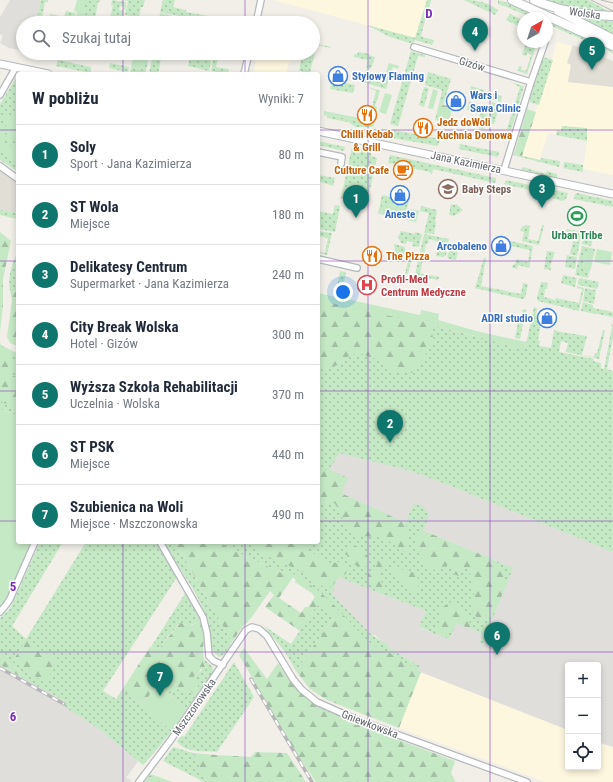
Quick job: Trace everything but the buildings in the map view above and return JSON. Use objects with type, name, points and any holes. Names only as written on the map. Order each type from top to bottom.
[{"type":"main road","name":"Wolska","points":[[512,0],[613,46]]},
{"type":"main road","name":"Wolska","points":[[534,0],[552,7],[589,15],[613,16]]},
{"type":"main road","points":[[552,7],[613,39]]},
{"type":"street","points":[[258,16],[262,0]]},
{"type":"street","name":"Gizów","points":[[414,47],[531,82]]},
{"type":"street","points":[[504,170],[543,48]]},
{"type":"street","points":[[244,72],[247,60]]},
{"type":"street","points":[[0,64],[39,72]]},
{"type":"street","points":[[0,95],[16,67]]},
{"type":"street","name":"Jana Kazimierza","points":[[320,131],[613,194]]},
{"type":"street","points":[[320,152],[342,157],[341,164]]},
{"type":"street","points":[[0,166],[16,178]]},
{"type":"street","points":[[320,259],[357,268]]},
{"type":"street","points":[[0,612],[10,599],[34,544]]},
{"type":"street","points":[[161,544],[203,616],[208,634],[209,656],[214,662],[223,665]]},
{"type":"street","name":"Gniewkowska","points":[[246,630],[252,627],[260,629],[263,632],[272,643],[293,679],[301,689],[317,702],[355,719],[527,782]]},
{"type":"street","name":"Mszczonowska","points":[[139,782],[170,741],[246,630]]},
{"type":"shaded area","points":[[10,0],[41,0],[38,16],[16,16],[16,50],[9,48],[0,43],[3,36],[0,34],[0,17]]},
{"type":"shaded area","points":[[273,0],[427,0],[415,38]]},
{"type":"shaded area","points":[[557,42],[572,46],[567,63],[571,64],[568,82],[613,87],[613,175],[583,169],[587,141],[548,133],[540,160],[522,156]]},
{"type":"shaded area","points":[[573,45],[613,61],[613,87],[568,82],[571,65],[567,63]]},
{"type":"shaded area","points":[[256,60],[291,60],[289,61],[286,72],[253,72]]},
{"type":"shaded area","points":[[0,171],[16,181],[16,213],[0,210]]},
{"type":"shaded area","points":[[320,373],[404,469],[438,481],[613,552],[613,747],[601,743],[601,662],[565,662],[565,729],[418,671],[420,666],[389,648],[375,635],[372,635],[332,594],[338,577],[426,611],[420,628],[449,639],[456,623],[483,634],[513,568],[406,523],[341,493],[329,470],[320,389]]},
{"type":"shaded area","points":[[0,665],[64,701],[63,705],[99,729],[138,761],[126,778],[131,780],[130,782],[0,782]]},
{"type":"shaded area","points":[[421,672],[565,729],[565,770],[601,770],[601,743],[613,747],[613,782],[546,782],[399,728]]},
{"type":"green space","points":[[41,0],[48,0],[48,2],[45,2],[42,16],[38,16]]},
{"type":"green space","points":[[77,0],[88,0],[88,4],[84,4],[83,8],[87,9],[85,16],[76,16],[77,12],[74,11]]},
{"type":"green space","points":[[88,0],[100,0],[100,2],[98,2],[96,16],[84,16],[86,9],[83,8],[84,3],[88,4]]},
{"type":"green space","points":[[112,0],[126,2],[125,10],[123,9],[124,7],[120,6],[119,10],[124,11],[123,16],[110,16],[113,5],[111,5]]},
{"type":"green space","points":[[123,0],[145,0],[143,7],[141,7],[139,16],[125,15],[128,1]]},
{"type":"green space","points":[[163,0],[175,0],[173,7],[186,10],[186,12],[209,16],[179,16],[160,12]]},
{"type":"green space","points":[[427,0],[431,0],[421,35],[422,37],[434,40],[432,45],[415,40],[413,44],[390,37],[367,25],[415,38]]},
{"type":"green space","points":[[464,0],[482,2],[498,10],[495,15]]},
{"type":"green space","points":[[498,0],[528,12],[518,12],[498,4]]},
{"type":"green space","points":[[545,0],[588,0],[610,12],[579,9]]},
{"type":"green space","points":[[66,11],[76,13],[75,16],[64,16]]},
{"type":"green space","points":[[160,13],[173,16],[159,16]]},
{"type":"green space","points":[[510,14],[517,17],[517,25],[506,20]]},
{"type":"green space","points":[[573,15],[613,20],[613,35]]},
{"type":"green space","points":[[553,24],[613,50],[613,53],[553,27]]},
{"type":"green space","points":[[320,45],[331,47],[320,46]]},
{"type":"green space","points":[[524,48],[535,48],[527,74],[518,71],[519,66],[522,67],[521,70],[526,71],[531,55],[527,53],[526,56],[522,55]]},
{"type":"green space","points":[[411,51],[425,55],[425,57],[418,56],[398,126],[390,124]]},
{"type":"green space","points":[[358,52],[375,57],[371,69],[366,68],[368,60],[354,57],[354,54],[357,55]]},
{"type":"green space","points":[[543,57],[553,60],[539,105],[530,102],[530,99]]},
{"type":"green space","points":[[58,60],[91,67],[91,72],[86,72],[56,66]]},
{"type":"green space","points":[[132,60],[143,60],[141,70],[131,67]]},
{"type":"green space","points":[[143,60],[148,60],[145,72],[130,72],[131,67],[141,70]]},
{"type":"green space","points":[[152,60],[161,60],[158,72],[149,72]]},
{"type":"green space","points":[[189,60],[211,60],[209,71],[188,66]]},
{"type":"green space","points":[[213,60],[218,60],[216,67],[229,69],[228,72],[211,71]]},
{"type":"green space","points":[[301,60],[313,60],[310,72],[299,71]]},
{"type":"green space","points":[[110,63],[129,67],[128,72],[109,68]]},
{"type":"green space","points":[[389,63],[399,66],[398,69],[393,67],[385,84],[369,80],[381,82]]},
{"type":"green space","points":[[366,70],[370,71],[369,80],[385,84],[389,74],[391,74],[386,89],[363,82]]},
{"type":"green space","points":[[428,72],[451,79],[443,105],[439,104],[442,90],[425,85]]},
{"type":"green space","points":[[16,78],[16,171],[0,160],[0,104]]},
{"type":"green space","points":[[332,80],[355,85],[353,93],[330,89]]},
{"type":"green space","points":[[514,83],[524,86],[511,130],[507,129],[520,87]]},
{"type":"green space","points":[[365,86],[380,91],[375,106],[377,107],[376,119],[372,118],[375,108],[372,107],[376,91]]},
{"type":"green space","points":[[471,86],[502,96],[501,102],[469,93]]},
{"type":"green space","points":[[424,87],[429,88],[424,107],[419,105]]},
{"type":"green space","points":[[433,89],[438,91],[433,109],[428,108]]},
{"type":"green space","points":[[385,93],[392,95],[386,114],[379,112]]},
{"type":"green space","points":[[469,102],[486,107],[488,111],[486,121],[482,120],[481,124],[485,126],[484,129],[477,128],[480,113],[467,110]]},
{"type":"green space","points":[[492,102],[500,105],[494,124],[488,122]]},
{"type":"green space","points":[[439,104],[452,107],[449,123],[435,120]]},
{"type":"green space","points":[[527,109],[536,112],[522,156],[514,154]]},
{"type":"green space","points":[[324,111],[374,121],[374,124],[324,114]]},
{"type":"green space","points":[[324,114],[374,124],[373,127],[356,127],[348,122],[327,118]]},
{"type":"green space","points":[[16,115],[16,141],[7,142],[5,117]]},
{"type":"green space","points":[[562,126],[587,128],[587,141],[556,135],[557,130],[561,131]]},
{"type":"green space","points":[[0,127],[4,127],[5,145],[1,152]]},
{"type":"green space","points":[[394,130],[440,139],[438,146],[392,138]]},
{"type":"green space","points":[[320,141],[345,147],[344,151],[320,145]]},
{"type":"green space","points":[[8,144],[16,150],[16,162],[2,153]]},
{"type":"green space","points":[[460,144],[499,152],[498,157],[459,149]]},
{"type":"green space","points":[[352,147],[371,151],[371,156],[377,158],[367,203],[341,198]]},
{"type":"green space","points":[[390,155],[496,178],[496,181],[495,183],[433,169],[432,174],[430,172],[388,163]]},
{"type":"green space","points":[[513,155],[540,160],[541,158],[560,161],[559,167]]},
{"type":"green space","points":[[564,162],[583,165],[583,172],[563,168]]},
{"type":"green space","points":[[523,167],[546,174],[547,171],[557,174],[557,178],[521,169]]},
{"type":"green space","points":[[320,175],[335,178],[333,186],[320,182]]},
{"type":"green space","points":[[506,180],[568,193],[566,199],[562,201],[552,198],[553,195],[504,184]]},
{"type":"green space","points":[[577,193],[613,201],[613,207],[574,199],[575,194]]},
{"type":"green space","points":[[382,195],[409,201],[407,208],[383,203],[380,214],[378,214]]},
{"type":"green space","points":[[383,203],[419,211],[416,222],[380,214]]},
{"type":"green space","points":[[451,204],[456,204],[463,210],[454,216],[449,215]]},
{"type":"green space","points":[[335,205],[340,206],[335,232],[320,229],[320,211],[333,214]]},
{"type":"green space","points":[[421,206],[437,210],[434,234],[424,233],[429,213],[420,211]]},
{"type":"green space","points":[[0,210],[16,213],[16,219],[0,215]]},
{"type":"green space","points":[[526,225],[530,226],[528,239],[538,241],[542,225],[544,225],[539,245],[522,241],[524,232],[520,231],[522,227]]},
{"type":"green space","points":[[567,229],[582,232],[580,241],[565,238]]},
{"type":"green space","points":[[320,231],[332,233],[327,255],[320,253],[320,252],[325,253],[328,238],[320,236]]},
{"type":"green space","points":[[401,231],[422,234],[419,247],[412,246],[413,242],[407,241],[406,244],[401,243],[398,237]]},
{"type":"green space","points":[[0,232],[11,241],[3,279],[3,305],[0,332]]},
{"type":"green space","points":[[584,232],[594,234],[591,246],[582,244]]},
{"type":"green space","points":[[424,234],[449,239],[448,243],[444,243],[443,247],[447,248],[446,255],[443,257],[436,256],[439,242],[429,239],[428,244],[426,244],[420,273],[439,277],[438,280],[415,275]]},
{"type":"green space","points":[[501,240],[504,241],[504,243],[506,240],[533,246],[529,268],[518,265],[517,269],[511,267],[515,264],[516,259],[528,262],[530,250],[500,244]]},
{"type":"green space","points":[[573,241],[580,242],[577,256],[570,254]]},
{"type":"green space","points":[[394,244],[405,247],[405,251],[413,252],[408,274],[405,274],[408,261],[396,257]]},
{"type":"green space","points":[[454,245],[459,246],[456,260],[449,259],[447,256],[450,249],[453,250]]},
{"type":"green space","points":[[582,246],[595,249],[594,254],[586,253],[583,266],[590,268],[588,278],[575,275]]},
{"type":"green space","points":[[597,249],[612,252],[610,265],[594,262]]},
{"type":"green space","points":[[547,251],[555,252],[550,267],[551,270],[544,269]]},
{"type":"green space","points":[[586,253],[594,254],[591,269],[583,267]]},
{"type":"green space","points":[[567,255],[577,257],[575,269],[565,267]]},
{"type":"green space","points":[[16,256],[16,292],[10,290],[9,280]]},
{"type":"green space","points":[[484,258],[486,258],[481,286],[521,294],[523,283],[528,284],[525,298],[522,299],[475,288]]},
{"type":"green space","points":[[340,271],[346,272],[343,288],[337,287]]},
{"type":"green space","points":[[563,275],[577,278],[575,287],[561,283]]},
{"type":"green space","points":[[579,278],[599,282],[597,289],[578,285]]},
{"type":"green space","points":[[541,282],[548,283],[547,289],[545,289],[544,297],[555,300],[556,298],[579,303],[582,289],[577,288],[577,286],[584,288],[579,311],[538,301],[537,298]]},
{"type":"green space","points":[[585,288],[596,290],[594,304],[583,301]]},
{"type":"green space","points":[[10,290],[16,292],[16,345],[10,343],[7,337],[12,300]]},
{"type":"green space","points":[[320,293],[420,315],[421,310],[439,314],[438,320],[480,332],[526,342],[525,350],[440,327],[416,318],[414,321],[320,300]]},
{"type":"green space","points":[[320,300],[416,318],[440,327],[525,349],[534,307],[537,308],[536,315],[542,316],[538,340],[540,341],[539,346],[551,348],[554,330],[587,336],[582,355],[594,357],[595,353],[597,353],[603,330],[605,330],[599,359],[566,352],[568,343],[561,341],[559,352],[594,359],[593,361],[601,363],[601,368],[604,369],[612,327],[611,324],[613,325],[613,337],[607,369],[613,371],[613,552],[438,481],[404,469],[339,453],[329,470],[348,478],[341,493],[406,523],[413,504],[422,505],[429,515],[423,531],[513,568],[482,645],[480,643],[483,634],[457,623],[449,639],[419,627],[426,611],[338,577],[332,594],[372,635],[388,645],[389,648],[420,666],[418,671],[421,672],[418,679],[334,617],[296,671],[285,652],[264,626],[291,644],[317,605],[312,601],[315,597],[312,593],[295,582],[296,580],[293,577],[288,584],[282,573],[230,549],[223,544],[320,544]]},
{"type":"green space","points":[[320,300],[413,321],[416,318],[432,324],[431,331],[434,340],[429,350],[412,373],[396,373],[376,359],[358,353],[347,357],[340,364],[323,370],[320,368]]},
{"type":"green space","points":[[583,302],[593,305],[593,308],[613,312],[613,317],[581,311]]},
{"type":"green space","points":[[523,309],[526,310],[520,339],[515,338],[519,317],[521,317]]},
{"type":"green space","points":[[0,343],[2,346],[13,351],[13,361],[16,365],[16,370],[10,374],[16,377],[16,408],[0,401]]},
{"type":"green space","points":[[0,349],[16,352],[16,415],[0,409]]},
{"type":"green space","points":[[0,409],[16,415],[16,544],[30,544],[9,593],[0,607]]},
{"type":"green space","points":[[320,469],[329,470],[348,478],[341,493],[406,523],[409,552],[407,556],[395,545],[385,539],[350,533],[347,530],[341,513],[334,502],[320,505]]},
{"type":"green space","points":[[422,530],[492,559],[498,565],[502,570],[507,584],[492,617],[487,620],[480,621],[476,617],[469,599],[473,597],[474,594],[470,573],[467,567],[464,567],[461,574],[458,576],[453,573],[452,568],[449,565],[433,570],[430,569],[421,558],[415,545],[415,536]]},
{"type":"green space","points":[[39,544],[62,544],[12,626],[26,639],[85,544],[157,544],[177,577],[103,691],[116,699],[122,690],[141,704],[172,731],[143,765],[99,729],[62,705],[64,701],[19,676],[21,672],[0,656],[0,618],[10,609]],"holes":[[[26,640],[38,649],[13,660]]]},
{"type":"green space","points":[[164,544],[176,544],[232,642],[224,655],[219,657],[214,653],[211,644],[207,617],[192,588]]},
{"type":"green space","points":[[176,544],[223,544],[230,549],[282,573],[286,571],[291,572],[319,591],[368,641],[421,672],[399,728],[327,700],[310,689],[296,671],[334,617],[317,605],[300,631],[265,607],[274,595],[270,591],[251,618],[243,626],[232,642]],"holes":[[[293,577],[296,580],[295,582],[312,593],[315,597],[308,607],[305,607],[301,613],[279,598]]]},
{"type":"green space","points":[[256,544],[308,544],[307,551],[315,554],[325,564],[339,562],[346,567],[346,574],[338,577],[334,584],[326,589],[304,573],[269,557],[259,549]]},
{"type":"green space","points":[[352,545],[365,552],[369,562],[368,566],[363,567],[353,564],[348,558],[345,550],[347,547]]},
{"type":"green space","points":[[381,560],[385,560],[387,564],[379,575],[379,579],[384,587],[384,591],[381,592],[373,587],[368,575]]},
{"type":"green space","points":[[393,563],[403,570],[413,572],[415,574],[419,583],[416,592],[410,590],[389,570]]},
{"type":"green space","points":[[186,592],[200,620],[191,625],[178,624],[161,647],[157,649],[151,647]]},
{"type":"green space","points":[[451,602],[459,605],[465,611],[469,618],[470,627],[468,628],[456,623],[443,637],[431,632],[439,623],[439,610]]},
{"type":"green space","points":[[200,620],[204,632],[203,662],[206,669],[201,669],[194,676],[198,681],[198,685],[194,692],[189,693],[176,690],[169,694],[159,686],[141,704],[122,690],[150,647],[157,649],[160,648],[180,623],[191,625]]},
{"type":"green space","points":[[26,639],[58,662],[45,683],[13,661]]},
{"type":"green space","points":[[244,648],[267,679],[278,663],[304,696],[322,708],[367,728],[455,761],[451,773],[455,781],[458,782],[316,782],[293,748],[239,655]]},
{"type":"green space","points":[[0,656],[21,672],[19,676],[0,665]]},
{"type":"green space","points":[[204,659],[213,667],[213,672],[187,709],[169,694],[176,690],[189,693],[195,690],[198,685],[194,676],[206,667],[203,662]]},
{"type":"green space","points":[[234,662],[254,697],[217,752],[195,751],[180,745],[177,741],[182,735],[184,737]]},
{"type":"green space","points":[[159,686],[187,709],[172,731],[141,704]]},
{"type":"green space","points":[[173,747],[193,753],[207,782],[204,782],[163,761]]},
{"type":"green space","points":[[255,752],[287,753],[306,782],[207,782],[193,753],[251,757]]},
{"type":"green space","points":[[151,774],[172,782],[144,782]]},
{"type":"tram line","points":[[591,0],[613,11]]},
{"type":"tram line","points":[[601,0],[613,3]]},
{"type":"railway","points":[[0,668],[64,704]]},
{"type":"railway","points":[[251,679],[312,782]]},
{"type":"place","name":"City Break Wolska","points":[[475,51]]},
{"type":"place","name":"Wyższa Szkoła Rehabilitacji","points":[[592,70]]},
{"type":"place","name":"Stylowy Flaming","points":[[338,76]]},
{"type":"place","name":"Wars i Sawa Clinic","points":[[456,101]]},
{"type":"place","name":"Chilli Kebab & Grill","points":[[367,115]]},
{"type":"place","name":"Jedz doWoli Kuchnia Domowa","points":[[423,128]]},
{"type":"place","name":"Culture Cafe","points":[[403,170]]},
{"type":"place","name":"Baby Steps","points":[[448,189]]},
{"type":"place","name":"Aneste","points":[[400,195]]},
{"type":"place","name":"Delikatesy Centrum","points":[[542,208]]},
{"type":"place","name":"Urban Tribe","points":[[577,216]]},
{"type":"place","name":"Soly","points":[[356,218]]},
{"type":"place","name":"Arcobaleno","points":[[501,246]]},
{"type":"place","name":"The Pizza","points":[[372,256]]},
{"type":"place","name":"Profil-Med Centrum Medyczne","points":[[367,285]]},
{"type":"place","name":"ADRI studio","points":[[547,318]]},
{"type":"place","name":"ST Wola","points":[[390,443]]},
{"type":"place","name":"ST PSK","points":[[497,655]]},
{"type":"place","name":"Szubienica na Woli","points":[[160,696]]}]
